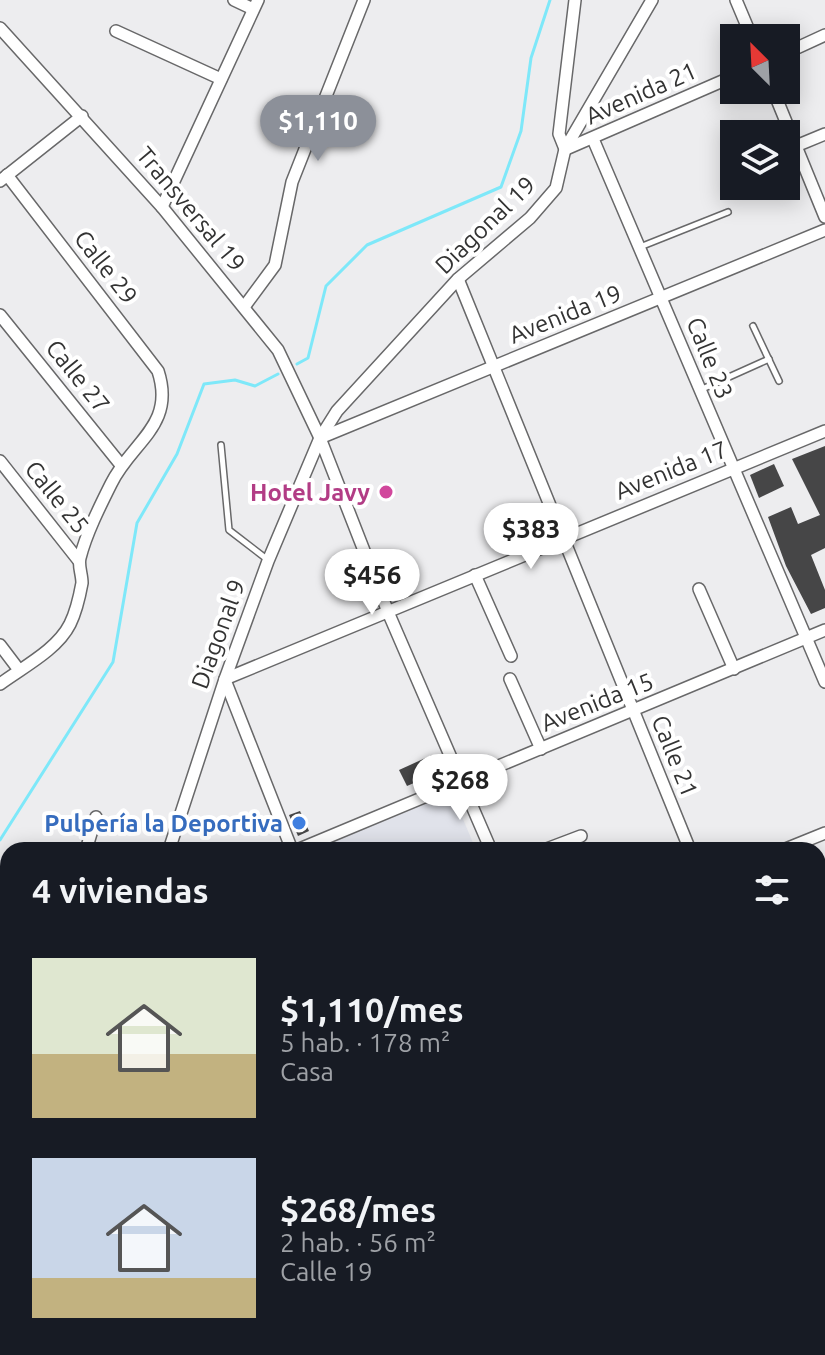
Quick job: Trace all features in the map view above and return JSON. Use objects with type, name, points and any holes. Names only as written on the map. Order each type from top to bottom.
[{"type":"street","points":[[162,207],[256,4],[234,0]]},
{"type":"street","points":[[244,307],[275,265],[292,182],[364,0]]},
{"type":"street","name":"Diagonal 19","points":[[320,438],[337,411],[458,279],[530,218],[556,188],[565,149],[559,134],[575,0]]},
{"type":"street","points":[[565,149],[652,0]]},
{"type":"street","points":[[736,0],[746,24]]},
{"type":"street","name":"Transversal 19","points":[[0,28],[162,207],[278,350],[320,438],[388,612],[488,842]]},
{"type":"street","points":[[116,31],[221,79]]},
{"type":"street","points":[[800,47],[825,35]]},
{"type":"street","name":"Avenida 21","points":[[565,149],[720,82]]},
{"type":"street","points":[[4,178],[82,116]]},
{"type":"street","points":[[800,144],[825,134]]},
{"type":"street","name":"Calle 23","points":[[593,139],[825,682]]},
{"type":"street","points":[[800,156],[825,217]]},
{"type":"street","name":"Calle 29","points":[[4,178],[158,371],[164,389],[158,419],[147,439],[121,465]]},
{"type":"street","name":"Avenida 19","points":[[320,438],[825,230]]},
{"type":"street","name":"Calle 21","points":[[458,279],[687,842]]},
{"type":"street","name":"Calle 27","points":[[0,315],[121,465]]},
{"type":"street","name":"Avenida 17","points":[[225,679],[825,431]]},
{"type":"street","name":"Diagonal 9","points":[[172,842],[268,561],[320,438]]},
{"type":"street","name":"Calle 25","points":[[0,461],[79,561]]},
{"type":"street","points":[[0,684],[58,641],[71,623],[82,582],[79,561],[121,465]]},
{"type":"street","points":[[475,575],[511,656]]},
{"type":"street","points":[[699,589],[734,669]]},
{"type":"street","name":"Avenida 15","points":[[313,842],[634,712],[825,630]]},
{"type":"street","points":[[0,645],[19,670]]},
{"type":"street","points":[[225,679],[291,842]]},
{"type":"street","points":[[510,679],[541,749]]},
{"type":"street","points":[[88,842],[96,817]]},
{"type":"street","points":[[803,842],[825,833]]},
{"type":"street","points":[[565,842],[581,836]]},
{"type":"lane","points":[[640,247],[728,212]]},
{"type":"lane","points":[[753,326],[779,381]]},
{"type":"lane","points":[[699,390],[769,359]]},
{"type":"lane","points":[[221,445],[229,530],[268,561]]},
{"type":"shaded area","points":[[452,793],[473,842],[333,842]]},
{"type":"building","points":[[825,446],[825,548],[811,555],[825,590],[825,608],[811,614],[786,566],[768,517],[791,507],[798,524],[820,515],[792,459]]},
{"type":"building","points":[[774,464],[784,486],[759,498],[750,475]]},
{"type":"building","points":[[432,755],[439,772],[407,786],[399,770]]},
{"type":"building","name":"Pulpería la Deportiva","points":[[300,811],[309,831],[298,836],[289,815]]},
{"type":"waterway","points":[[297,364],[308,358],[326,286],[367,245],[501,187],[521,131],[531,58],[550,0]]},
{"type":"waterway","points":[[0,840],[113,662],[137,523],[177,454],[204,384],[235,380],[255,386],[278,374]]},
{"type":"place","name":"Hotel Javy","points":[[386,492]]},
{"type":"place","name":"Pulpería la Deportiva","points":[[299,823]]}]
